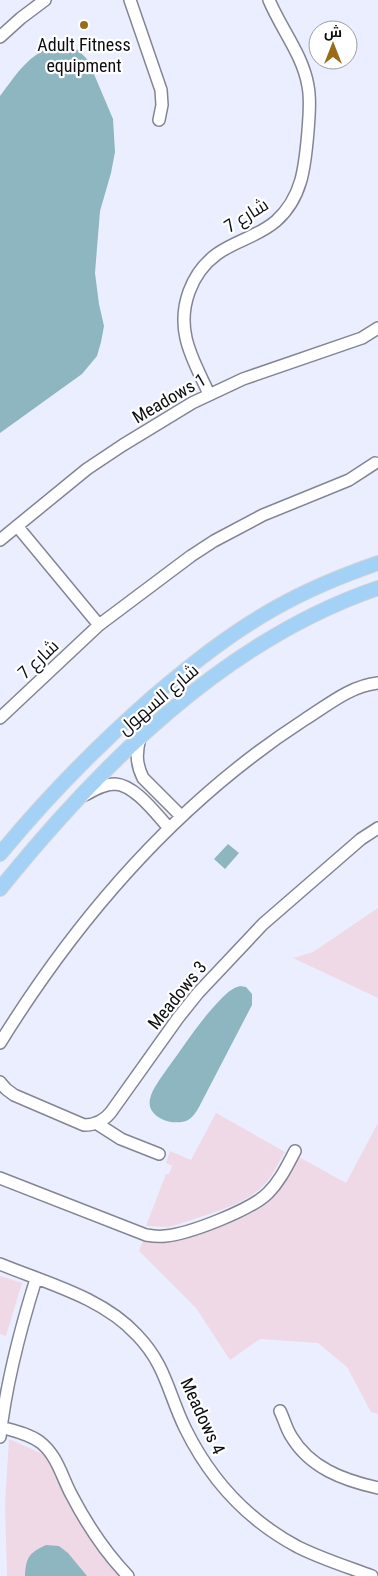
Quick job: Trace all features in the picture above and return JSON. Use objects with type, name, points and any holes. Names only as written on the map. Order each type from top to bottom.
[{"type":"main road","name":"شارع السهول","points":[[0,854],[27,821],[91,754],[187,668],[230,636],[276,607],[312,589],[378,563]]},
{"type":"main road","name":"شارع السهول","points":[[0,889],[34,846],[77,799],[140,738],[208,680],[242,656],[314,615],[351,597],[378,588]]},
{"type":"street","points":[[0,37],[15,22],[45,0]]},
{"type":"street","points":[[130,0],[161,90],[162,105],[159,120]]},
{"type":"street","name":"شارع 7","points":[[209,394],[186,339],[184,323],[188,292],[195,278],[217,254],[267,228],[285,211],[298,191],[304,168],[310,104],[308,84],[302,64],[269,0]]},
{"type":"street","name":"Meadows 1","points":[[0,540],[69,483],[106,456],[174,413],[209,394],[243,379],[344,346],[378,328]]},
{"type":"street","name":"شارع 7","points":[[0,718],[99,625],[169,572],[214,541],[271,511],[349,480],[375,462]]},
{"type":"street","points":[[16,526],[99,625]]},
{"type":"street","points":[[0,1043],[34,990],[72,938],[119,882],[181,816],[241,766],[296,725],[349,691],[366,684],[378,683]]},
{"type":"street","points":[[140,738],[137,757],[143,778],[181,816]]},
{"type":"street","points":[[132,789],[143,778]]},
{"type":"street","points":[[77,799],[106,786],[123,786],[132,789],[169,828]]},
{"type":"street","name":"Meadows 3","points":[[96,1124],[111,1112],[198,993],[263,924],[361,839],[378,828]]},
{"type":"street","points":[[0,1082],[14,1095],[84,1125],[96,1124],[121,1139],[159,1154]]},
{"type":"street","points":[[0,1178],[146,1235],[164,1237],[185,1232],[236,1214],[258,1202],[275,1185],[295,1151]]},
{"type":"street","name":"Meadows 4","points":[[0,1264],[101,1306],[120,1319],[151,1351],[163,1370],[184,1426],[200,1456],[220,1484],[243,1509],[270,1530],[299,1547],[372,1576]]},
{"type":"street","points":[[36,1279],[14,1356],[0,1432],[30,1436],[50,1452],[86,1521],[128,1576]]},
{"type":"street","points":[[280,1411],[290,1435],[320,1467],[340,1478],[378,1488]]},
{"type":"shaded area","points":[[378,908],[378,998],[293,958],[313,952]]},
{"type":"shaded area","points":[[216,1113],[285,1152],[273,1174],[256,1192],[224,1209],[169,1227],[146,1226],[166,1174],[169,1174],[172,1166],[166,1163],[170,1151],[191,1160]]},
{"type":"shaded area","points":[[378,1123],[378,1414],[371,1412],[347,1367],[318,1343],[260,1339],[230,1360],[196,1308],[139,1251],[143,1241],[179,1240],[250,1214],[268,1202],[280,1190],[299,1157],[346,1183]]},
{"type":"shaded area","points":[[0,1276],[22,1283],[6,1336],[0,1334]]},
{"type":"shaded area","points":[[9,1439],[47,1456],[68,1502],[95,1547],[118,1576],[7,1576],[5,1505]]},
{"type":"water","points":[[56,45],[78,50],[88,60],[113,119],[115,152],[100,211],[95,273],[104,326],[97,356],[82,374],[0,433],[0,96],[30,59]]},
{"type":"water","points":[[228,844],[239,853],[225,869],[214,859]]},
{"type":"water","points":[[240,986],[246,987],[252,994],[252,1005],[198,1109],[186,1121],[174,1122],[161,1119],[152,1111],[150,1105],[151,1095],[155,1087],[207,1015],[228,993]]},
{"type":"water","points":[[46,1545],[59,1546],[68,1553],[87,1576],[25,1576],[26,1564],[32,1553]]},
{"type":"place","name":"Adult Fitness equipment","points":[[84,25]]}]
